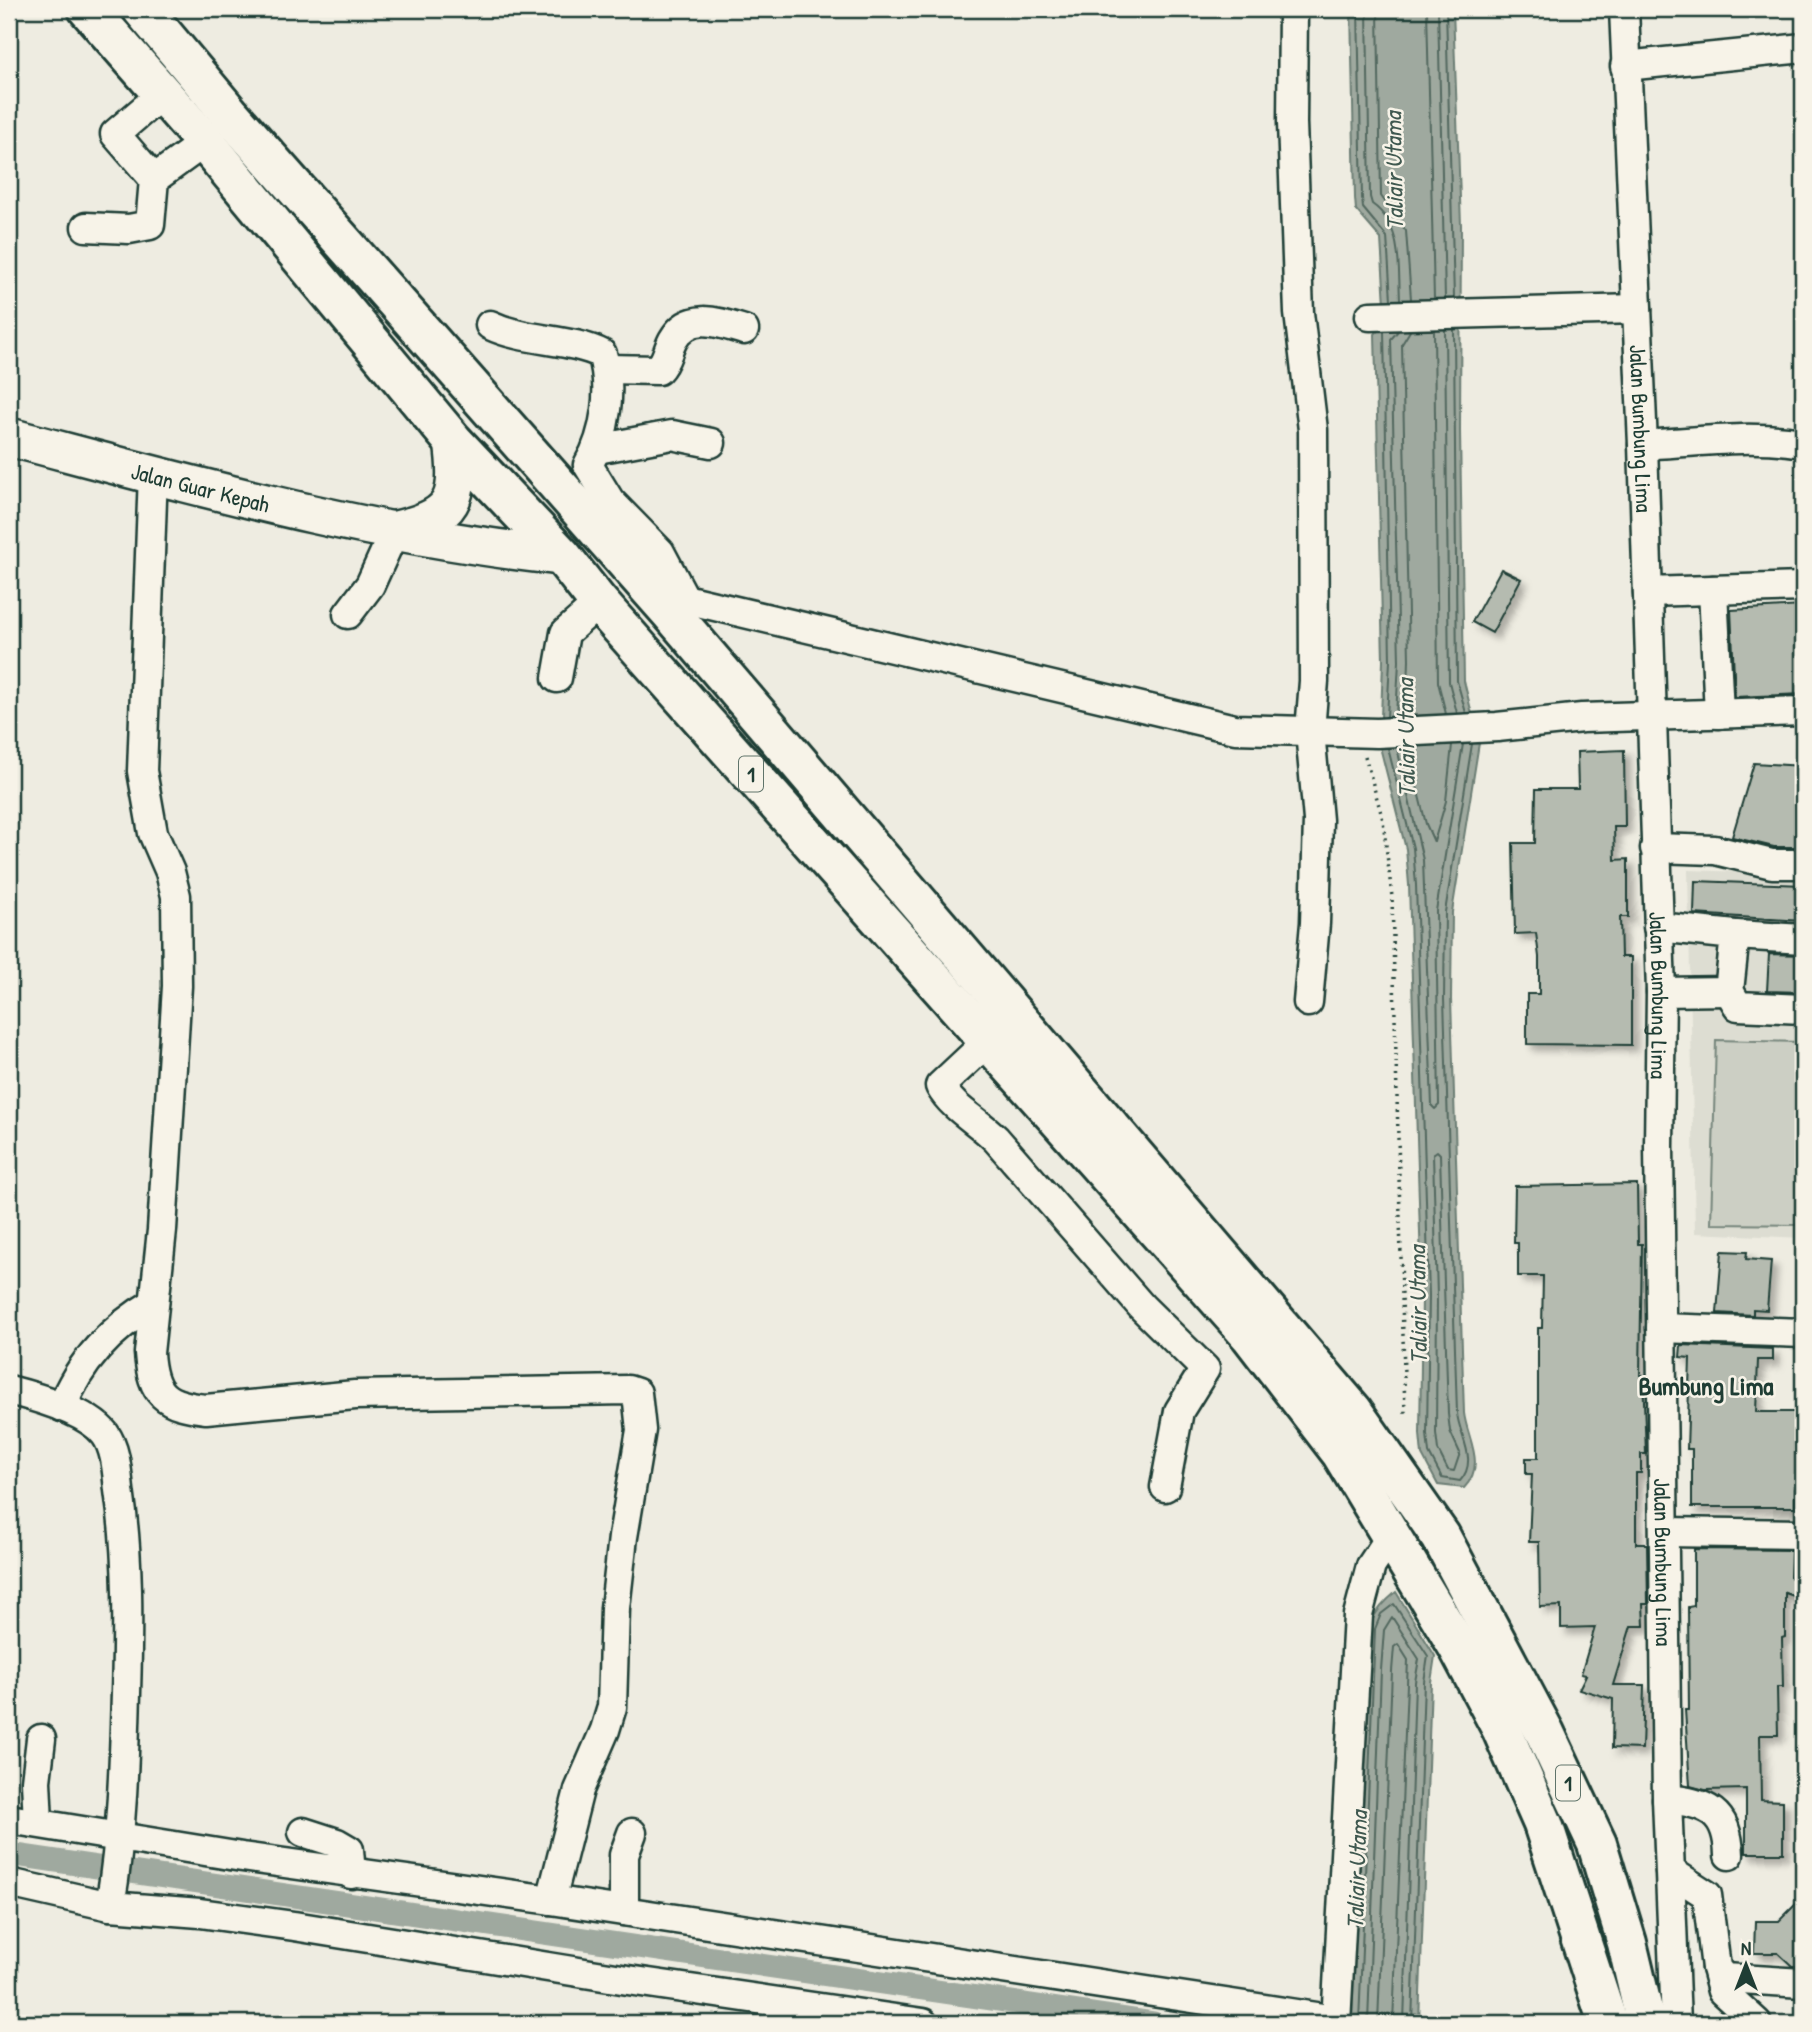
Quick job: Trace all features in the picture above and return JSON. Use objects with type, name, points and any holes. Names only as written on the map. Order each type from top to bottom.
[{"type":"highway","name":"1","points":[[88,9],[205,142],[453,441],[562,556],[599,603],[982,1047],[1250,1335],[1341,1453],[1458,1647],[1501,1728],[1543,1824],[1608,2023]]},
{"type":"highway","name":"1","points":[[142,9],[229,113],[677,605],[1352,1410],[1415,1497],[1453,1557],[1545,1733],[1597,1844],[1646,2023]]},
{"type":"main road","name":"Jalan Guar Kepah","points":[[9,437],[395,530],[505,551],[562,556]]},
{"type":"main road","name":"Jalan Guar Kepah","points":[[395,530],[426,524],[442,515],[453,494],[458,474],[453,441]]},
{"type":"street","points":[[1293,9],[1292,123],[1299,313],[1313,430],[1314,681],[1310,731],[1318,820],[1315,923],[1308,1002]]},
{"type":"street","name":"Jalan Bumbung Lima","points":[[1624,9],[1643,445],[1661,992],[1661,1328],[1667,1799],[1677,1983],[1676,2023]]},
{"type":"street","points":[[1625,66],[1803,48]]},
{"type":"street","points":[[86,227],[129,229],[150,225],[154,179],[115,134],[162,94]]},
{"type":"street","points":[[154,179],[205,142]]},
{"type":"street","points":[[1375,315],[1637,309]]},
{"type":"street","points":[[607,369],[658,370],[665,362],[674,338],[682,328],[695,320],[744,330]]},
{"type":"street","points":[[490,325],[520,337],[591,349],[602,354],[607,369],[608,387],[597,449],[588,464],[610,501],[660,552],[677,605],[1235,729],[1377,733],[1497,727],[1582,718],[1803,711]]},
{"type":"street","points":[[597,449],[672,435],[711,443]]},
{"type":"street","points":[[1643,445],[1766,438],[1803,443]]},
{"type":"street","points":[[153,473],[142,771],[153,833],[170,872],[176,896],[177,986],[151,1373],[158,1390],[167,1400],[184,1407],[206,1409],[355,1395],[628,1390],[637,1393],[641,1430],[622,1537],[615,1608],[612,1707],[579,1790],[551,1900]]},
{"type":"street","points":[[348,614],[374,576],[395,530]]},
{"type":"street","points":[[1648,592],[1803,587]]},
{"type":"street","points":[[1713,590],[1719,714]]},
{"type":"street","points":[[557,678],[565,633],[599,603]]},
{"type":"street","points":[[1655,848],[1715,850],[1772,864],[1803,864]]},
{"type":"street","points":[[1658,927],[1803,939]]},
{"type":"street","points":[[1735,935],[1729,991],[1738,1006],[1803,1009]]},
{"type":"street","points":[[1661,992],[1729,991]]},
{"type":"street","points":[[982,1047],[940,1086],[946,1098],[976,1119],[996,1139],[1142,1307],[1205,1369],[1179,1411],[1171,1440],[1165,1487]]},
{"type":"street","points":[[62,1407],[74,1380],[92,1354],[131,1317],[154,1303]]},
{"type":"street","points":[[1661,1328],[1803,1333]]},
{"type":"street","points":[[9,1390],[62,1407],[104,1433],[111,1446],[127,1539],[124,1768],[111,1898]]},
{"type":"street","points":[[1665,1532],[1803,1534]]},
{"type":"street","points":[[9,1819],[118,1841],[551,1900],[1336,2022],[1357,1615],[1364,1583],[1395,1543]]},
{"type":"street","points":[[38,1823],[36,1781],[41,1739]]},
{"type":"street","points":[[1667,1799],[1690,1801],[1720,1817],[1729,1833],[1729,1855]]},
{"type":"street","points":[[303,1832],[337,1843],[349,1850],[351,1874]]},
{"type":"street","points":[[624,1911],[624,1854],[632,1833]]},
{"type":"street","points":[[1670,1871],[1707,1895],[1721,1991],[1758,2023]]},
{"type":"street","points":[[9,1882],[628,1980],[923,2023]]},
{"type":"street","points":[[1626,1943],[1649,1997],[1656,2002],[1665,2002],[1674,1997],[1677,1983]]},
{"type":"street","points":[[1716,1968],[1724,1978],[1803,1983]]},
{"type":"path","points":[[1346,733],[1360,746],[1368,761],[1388,844],[1396,981],[1400,1284],[1405,1415]]},
{"type":"shaded area","points":[[1688,870],[1803,874],[1803,885],[1696,881],[1694,915],[1803,921],[1803,953],[1769,952],[1767,999],[1803,1001],[1803,1042],[1716,1040],[1711,1223],[1803,1225],[1803,1238],[1695,1233]]},
{"type":"shaded area","points":[[1716,1040],[1803,1042],[1803,1225],[1711,1224]]},
{"type":"shaded area","points":[[1772,1414],[1803,1418],[1803,1434],[1792,1432],[1798,1490],[1803,1491],[1803,1583],[1790,1577],[1791,1549],[1775,1549],[1776,1589],[1803,1599],[1803,1606],[1774,1594]]},
{"type":"water","name":"Taliair Utama","points":[[1351,9],[1453,9],[1461,225],[1460,431],[1464,681],[1479,743],[1452,912],[1451,999],[1464,1413],[1475,1461],[1471,1479],[1464,1488],[1438,1485],[1422,1455],[1420,1434],[1422,1296],[1409,885],[1406,849],[1380,747],[1383,661],[1375,334],[1386,321],[1381,239],[1356,210]]},
{"type":"water","points":[[1396,1592],[1435,1656],[1431,1682],[1419,2023],[1352,2023],[1369,1634],[1378,1610]]},
{"type":"building","points":[[1501,569],[1521,579],[1492,633],[1472,622]]},
{"type":"building","points":[[1803,606],[1803,694],[1735,697],[1731,610]]},
{"type":"building","points":[[1624,750],[1625,827],[1614,827],[1615,860],[1628,859],[1628,917],[1620,917],[1621,957],[1631,957],[1631,1045],[1527,1044],[1527,994],[1539,994],[1539,957],[1536,933],[1515,934],[1513,843],[1535,843],[1536,789],[1578,789],[1577,752]]},
{"type":"building","points":[[1754,763],[1803,766],[1803,847],[1774,847],[1732,837]]},
{"type":"building","points":[[1695,881],[1803,885],[1803,921],[1694,914]]},
{"type":"building","points":[[1769,954],[1803,955],[1803,992],[1767,991]]},
{"type":"building","points":[[1637,1184],[1638,1244],[1642,1244],[1640,1375],[1643,1375],[1646,1454],[1641,1454],[1641,1473],[1636,1473],[1636,1544],[1647,1544],[1648,1604],[1643,1604],[1644,1626],[1631,1626],[1613,1685],[1644,1685],[1642,1749],[1612,1748],[1613,1699],[1579,1689],[1586,1675],[1581,1674],[1595,1627],[1561,1628],[1561,1606],[1540,1607],[1539,1542],[1529,1542],[1532,1474],[1526,1474],[1526,1458],[1538,1458],[1538,1328],[1542,1328],[1543,1276],[1518,1276],[1518,1243],[1514,1243],[1515,1186]]},
{"type":"building","points":[[1722,1251],[1747,1252],[1746,1259],[1771,1261],[1767,1310],[1753,1309],[1753,1315],[1717,1313]]},
{"type":"building","points":[[1681,1345],[1773,1349],[1773,1360],[1758,1360],[1756,1412],[1803,1412],[1803,1491],[1795,1489],[1795,1507],[1692,1507],[1692,1449],[1687,1449],[1690,1358],[1680,1357]]},
{"type":"building","points":[[1694,1549],[1791,1550],[1790,1577],[1803,1583],[1803,1599],[1785,1593],[1783,1687],[1777,1687],[1778,1735],[1760,1735],[1761,1800],[1783,1801],[1783,1853],[1746,1853],[1746,1789],[1705,1790],[1690,1786],[1685,1710],[1689,1710],[1688,1607],[1694,1606]]},
{"type":"building","points":[[1803,1897],[1803,1966],[1792,1966],[1778,1953],[1754,1953],[1755,1921],[1779,1921]]},
{"type":"waterway","points":[[9,1854],[1153,2023]]},
{"type":"district","name":"Bumbung Lima","points":[[1706,1385]]}]
